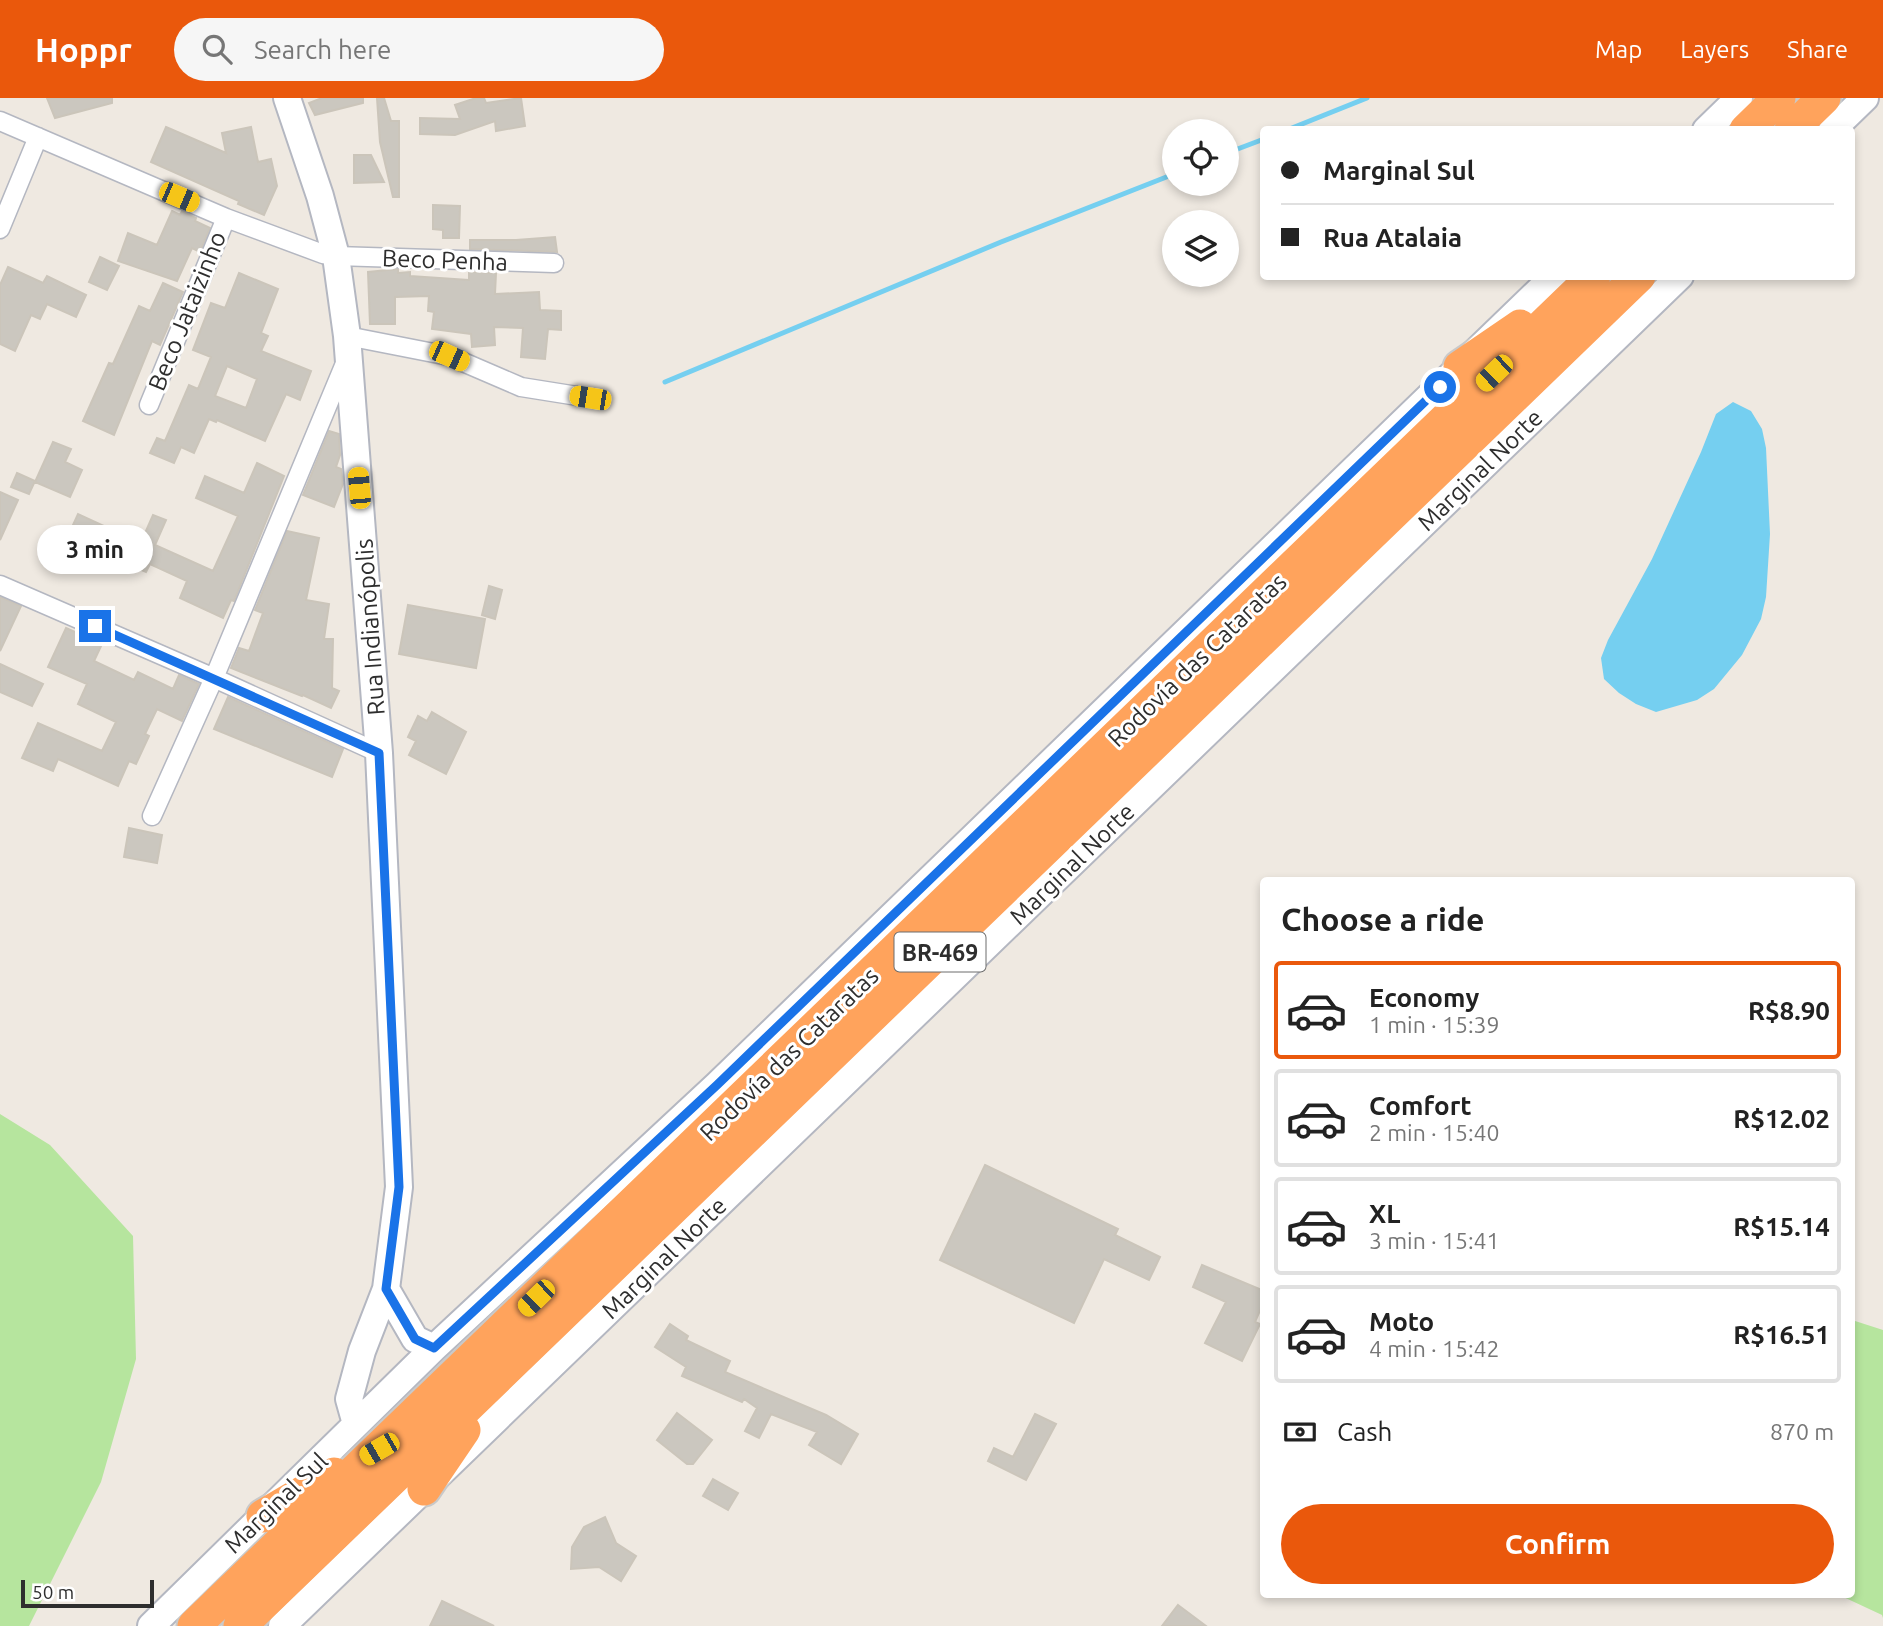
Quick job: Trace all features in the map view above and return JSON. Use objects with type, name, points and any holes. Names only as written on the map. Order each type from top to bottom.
[{"type":"highway","points":[[1750,126],[1779,98]]},
{"type":"highway","points":[[1795,126],[1824,98]]},
{"type":"highway","points":[[1460,367],[1586,280]]},
{"type":"highway","name":"Rodovía das Cataratas","points":[[194,1626],[1588,280]]},
{"type":"highway","name":"Rodovía das Cataratas","points":[[240,1626],[1635,280]]},
{"type":"highway","points":[[425,1489],[498,1378]]},
{"type":"highway","points":[[263,1516],[379,1449]]},
{"type":"street","name":"Rua Indianópolis","points":[[287,98],[320,196],[336,256],[348,346],[379,753],[399,1187],[386,1289],[362,1351],[349,1398],[356,1424]]},
{"type":"street","points":[[1710,126],[1738,98]]},
{"type":"street","points":[[1836,126],[1865,98]]},
{"type":"street","name":"Beco Penha","points":[[0,121],[226,218],[323,254],[554,263]]},
{"type":"street","points":[[0,229],[38,137]]},
{"type":"street","name":"Beco Jataizinho","points":[[149,405],[226,218]]},
{"type":"street","name":"Marginal Sul","points":[[151,1626],[434,1348],[727,1075],[1550,280]]},
{"type":"street","name":"Marginal Norte","points":[[282,1626],[1676,280]]},
{"type":"street","points":[[152,816],[214,678],[348,346],[449,356],[521,387],[590,398]]},
{"type":"street","points":[[0,585],[379,753]]},
{"type":"street","points":[[386,1289],[415,1339],[434,1348]]},
{"type":"green space","points":[[0,1114],[50,1145],[133,1236],[136,1359],[101,1482],[29,1626],[0,1626]]},
{"type":"green space","points":[[1855,1321],[1883,1330],[1883,1618],[1882,1615],[1846,1598],[1855,1598]]},
{"type":"water","points":[[1733,402],[1751,411],[1762,429],[1766,448],[1770,534],[1766,597],[1761,619],[1742,655],[1714,689],[1697,700],[1656,712],[1636,704],[1604,679],[1601,658],[1652,559],[1716,414]]},
{"type":"building","points":[[47,98],[112,98],[112,103],[55,118]]},
{"type":"building","points":[[322,98],[363,98],[363,103],[315,115],[309,103]]},
{"type":"building","points":[[377,98],[384,98],[391,121],[399,121],[399,197],[393,197],[380,142]]},
{"type":"building","points":[[484,98],[486,103],[521,98],[525,126],[496,131],[495,121],[455,135],[420,134],[420,118],[460,119],[455,105]]},
{"type":"building","points":[[166,127],[226,153],[222,133],[251,127],[258,162],[271,159],[277,186],[264,215],[151,162]]},
{"type":"building","points":[[354,155],[371,155],[384,182],[354,183]]},
{"type":"building","points":[[433,205],[460,206],[459,238],[443,238],[443,230],[433,229]]},
{"type":"building","points":[[172,211],[180,215],[182,211],[210,228],[200,252],[192,248],[177,281],[118,261],[128,233],[157,245]]},
{"type":"building","points":[[555,237],[557,252],[470,249],[470,240]]},
{"type":"building","points":[[100,257],[119,266],[107,290],[89,282]]},
{"type":"building","points":[[8,267],[43,283],[47,276],[86,295],[76,317],[47,304],[40,319],[31,315],[15,351],[0,344],[0,285]]},
{"type":"building","points":[[398,269],[398,273],[410,272],[410,276],[469,280],[469,272],[496,273],[495,294],[539,292],[540,310],[561,311],[561,330],[548,329],[545,359],[521,357],[523,328],[494,327],[495,345],[472,347],[471,334],[432,329],[434,312],[428,311],[429,296],[395,297],[395,324],[370,324],[368,272]]},
{"type":"building","points":[[239,273],[278,289],[261,333],[268,336],[261,351],[311,371],[300,400],[286,394],[265,441],[209,419],[194,453],[181,447],[174,463],[150,453],[157,438],[165,441],[189,385],[198,389],[211,357],[193,350],[211,303],[225,308]],"holes":[[[227,366],[257,379],[246,408],[215,396]]]},
{"type":"building","points":[[163,283],[183,292],[160,345],[152,341],[114,435],[83,421],[139,306],[150,311]]},
{"type":"building","points":[[329,431],[339,434],[340,455],[336,467],[341,469],[343,484],[334,507],[303,495]]},
{"type":"building","points":[[53,442],[71,449],[65,462],[82,470],[70,497],[35,482]]},
{"type":"building","points":[[257,463],[284,476],[234,601],[231,600],[223,618],[180,598],[187,581],[150,564],[146,572],[132,566],[129,572],[91,555],[87,565],[50,549],[58,532],[68,536],[78,514],[104,526],[102,532],[130,545],[134,536],[142,540],[153,515],[166,520],[155,545],[213,571],[238,516],[196,498],[205,476],[244,493]]},
{"type":"building","points":[[17,473],[35,481],[29,494],[11,487]]},
{"type":"building","points":[[0,492],[18,500],[0,540]]},
{"type":"building","points":[[287,531],[319,538],[306,600],[329,604],[324,639],[333,639],[332,688],[339,691],[331,708],[231,668],[239,648],[249,651],[263,613],[255,610]]},
{"type":"building","points":[[489,586],[502,590],[495,619],[482,615]]},
{"type":"building","points":[[0,597],[21,606],[0,651]]},
{"type":"building","points":[[408,605],[485,619],[476,668],[399,654]]},
{"type":"building","points":[[66,628],[102,644],[94,661],[134,680],[138,672],[173,689],[179,675],[199,684],[182,721],[157,709],[145,734],[149,736],[136,764],[129,761],[118,786],[58,759],[53,771],[22,758],[38,723],[102,751],[116,722],[78,704],[87,684],[48,667]]},
{"type":"building","points":[[0,664],[43,684],[32,706],[0,692]]},
{"type":"building","points":[[228,697],[343,749],[332,777],[214,729]]},
{"type":"building","points":[[432,712],[466,732],[446,774],[409,755],[416,741],[408,737],[418,716],[427,721]]},
{"type":"building","points":[[129,828],[162,835],[157,863],[124,857]]},
{"type":"building","points":[[985,1165],[1118,1229],[1115,1235],[1160,1257],[1149,1280],[1104,1259],[1074,1323],[940,1260]]},
{"type":"building","points":[[1202,1265],[1260,1289],[1260,1310],[1255,1322],[1260,1324],[1242,1361],[1205,1343],[1226,1302],[1193,1287]]},
{"type":"building","points":[[670,1324],[688,1336],[686,1340],[730,1361],[725,1372],[826,1415],[858,1434],[841,1464],[809,1445],[817,1432],[771,1414],[759,1438],[745,1431],[757,1408],[744,1399],[742,1402],[682,1376],[686,1367],[655,1347]]},
{"type":"building","points":[[677,1413],[712,1440],[693,1464],[687,1464],[657,1440]]},
{"type":"building","points":[[1035,1414],[1056,1424],[1026,1480],[988,1461],[994,1448],[1013,1457]]},
{"type":"building","points":[[713,1479],[738,1493],[728,1510],[703,1496]]},
{"type":"building","points":[[605,1517],[616,1543],[636,1556],[621,1581],[599,1567],[571,1569],[572,1547],[584,1527]]},
{"type":"building","points":[[442,1601],[494,1626],[430,1626]]},
{"type":"building","points":[[1178,1605],[1206,1626],[1162,1626]]},
{"type":"waterway","points":[[1297,126],[1367,98]]},
{"type":"waterway","points":[[1239,148],[1260,141]]},
{"type":"waterway","points":[[665,382],[1001,242],[1162,179]]},
{"type":"route","points":[[95,626],[379,753],[399,1187],[386,1289],[415,1339],[434,1348],[717,1085],[1440,387]]}]
